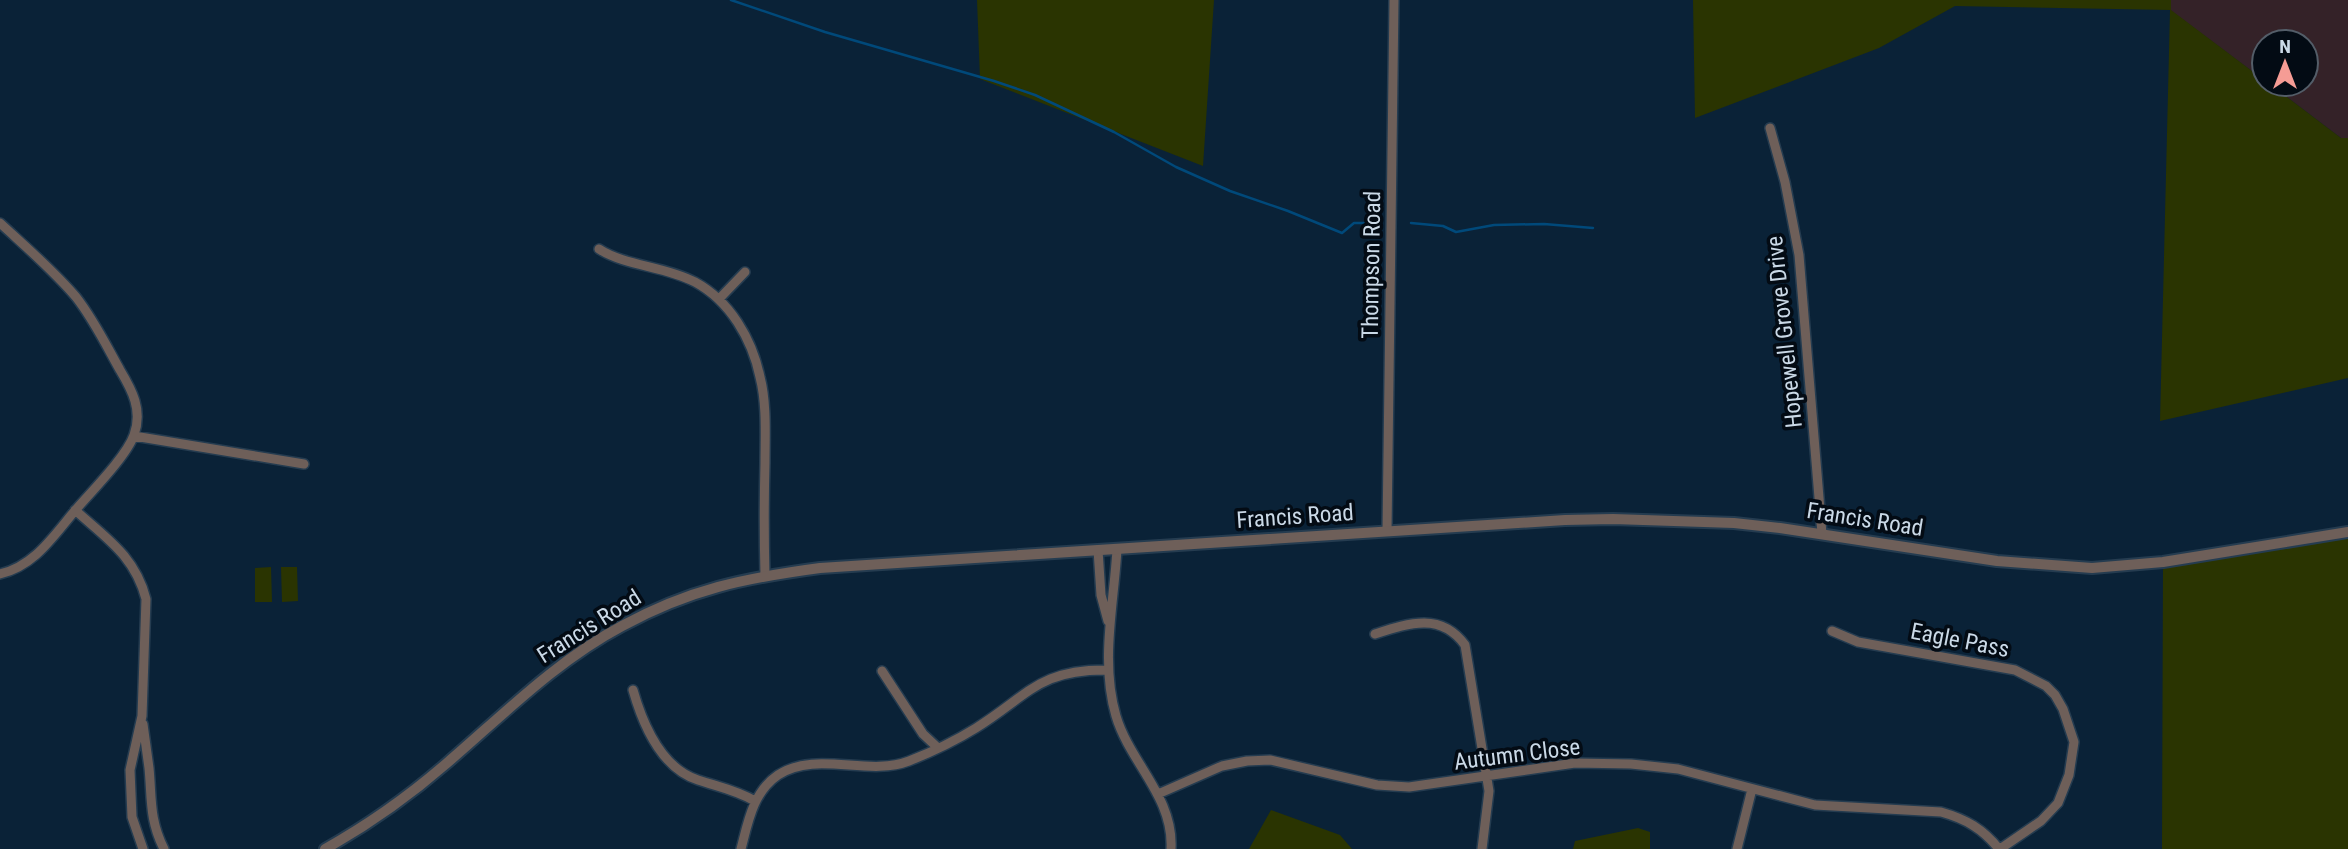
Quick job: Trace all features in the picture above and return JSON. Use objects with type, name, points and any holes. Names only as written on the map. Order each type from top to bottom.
[{"type":"street","name":"Thompson Road","points":[[1387,531],[1394,0]]},
{"type":"street","name":"Hopewell Grove Drive","points":[[1770,128],[1785,182],[1799,255],[1822,534]]},
{"type":"street","points":[[0,223],[76,297],[100,333],[135,396],[138,417],[134,436],[108,474],[27,562],[16,570],[0,574]]},
{"type":"street","points":[[599,249],[620,259],[657,267],[696,282],[719,299],[743,330],[761,377],[765,428],[765,576]]},
{"type":"street","points":[[719,299],[745,272]]},
{"type":"street","points":[[134,436],[304,464]]},
{"type":"street","points":[[75,510],[121,551],[134,567],[142,584],[147,613],[142,716],[130,770],[129,794],[132,817],[143,849]]},
{"type":"street","name":"Francis Road","points":[[325,849],[400,800],[444,766],[539,682],[591,644],[671,602],[728,583],[765,576],[820,568],[1612,519],[1734,523],[1997,561],[2092,568],[2163,562],[2348,532]]},
{"type":"street","points":[[1117,549],[1110,626],[1110,695],[1130,750],[1166,811],[1171,849]]},
{"type":"street","points":[[1098,550],[1101,595],[1110,626]]},
{"type":"street","points":[[1376,634],[1422,622],[1450,629],[1465,645],[1487,776],[1489,806],[1482,849]]},
{"type":"street","name":"Eagle Pass","points":[[1832,631],[1858,642],[2015,670],[2046,686],[2055,695],[2063,709],[2074,742],[2069,775],[2058,803],[2041,821],[2000,849]]},
{"type":"street","points":[[741,849],[755,801],[768,783],[792,768],[806,764],[869,766],[905,762],[976,727],[1037,684],[1066,673],[1108,670]]},
{"type":"street","points":[[882,671],[923,734],[938,748]]},
{"type":"street","points":[[633,690],[648,730],[673,766],[698,780],[737,791],[755,801]]},
{"type":"street","points":[[142,716],[149,771],[149,800],[164,849]]},
{"type":"street","name":"Autumn Close","points":[[1158,794],[1222,766],[1270,760],[1361,782],[1394,787],[1575,763],[1631,764],[1678,769],[1815,805],[1941,813],[1960,817],[1982,830],[2000,849]]},
{"type":"street","points":[[1737,849],[1752,789]]},
{"type":"shaded area","points":[[2171,0],[2348,0],[2348,138],[2341,138],[2288,98],[2320,98],[2320,28],[2250,28],[2250,70],[2170,10]]},
{"type":"green space","points":[[977,0],[1214,0],[1203,166],[980,79]]},
{"type":"green space","points":[[1693,0],[2171,0],[2171,10],[2250,69],[2250,98],[2288,98],[2341,138],[2348,138],[2348,378],[2160,421],[2170,10],[1955,6],[1879,48],[1695,118]]},
{"type":"green space","points":[[2348,532],[2348,849],[2162,849],[2163,562]]},
{"type":"green space","points":[[271,567],[272,602],[255,602],[255,568]]},
{"type":"green space","points":[[281,567],[297,567],[298,601],[282,602]]},
{"type":"green space","points":[[1271,810],[1340,835],[1352,849],[1249,849]]},
{"type":"green space","points":[[1638,828],[1650,832],[1650,849],[1573,849],[1575,841]]},
{"type":"waterway","points":[[731,0],[825,32],[1035,95],[1114,132],[1176,167],[1230,191],[1342,233],[1354,223],[1378,223]]},
{"type":"waterway","points":[[1411,223],[1443,226],[1456,232],[1494,225],[1544,224],[1593,228]]}]
